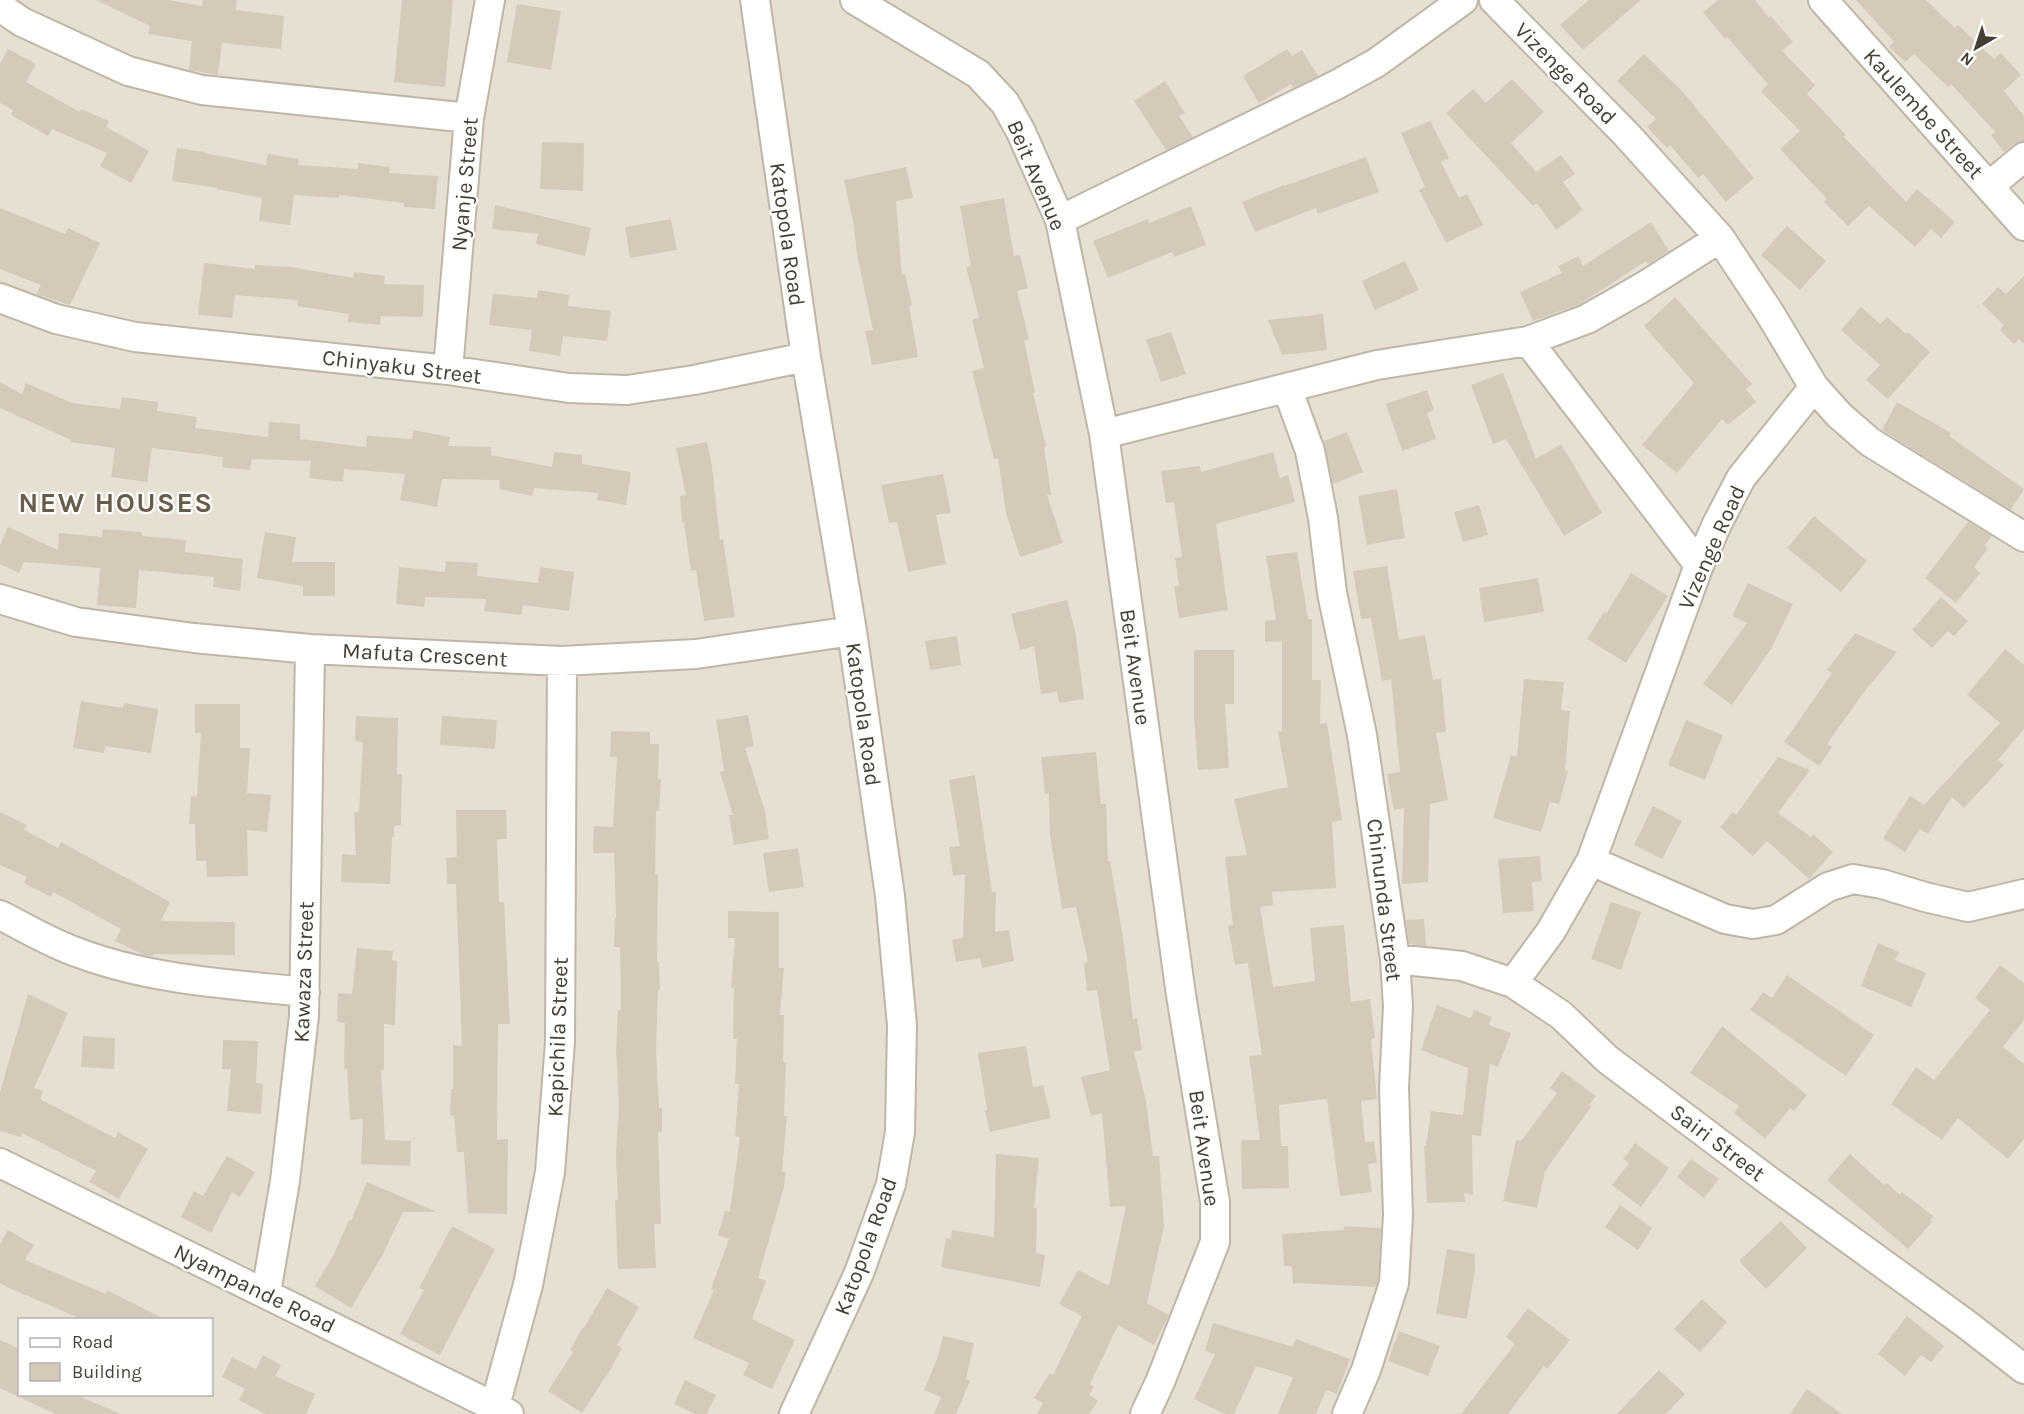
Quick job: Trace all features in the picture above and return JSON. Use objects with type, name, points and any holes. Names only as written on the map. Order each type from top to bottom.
[{"type":"street","name":"Nyanje Street","points":[[448,370],[469,118],[490,0]]},
{"type":"street","name":"Katopola Road","points":[[755,0],[806,357],[852,631],[893,919],[902,1025],[900,1132],[891,1184],[859,1273],[794,1414]]},
{"type":"street","name":"Beit Avenue","points":[[855,0],[978,74],[1005,103],[1016,122],[1060,220],[1104,434],[1181,994],[1215,1202],[1215,1242],[1181,1331],[1145,1414]]},
{"type":"street","points":[[1060,220],[1336,85],[1376,63],[1463,0]]},
{"type":"street","name":"Vizenge Road","points":[[1494,0],[1625,133],[1720,238],[1769,312],[1814,387],[1741,478],[1717,524],[1699,565],[1591,861],[1551,931],[1513,983]]},
{"type":"street","name":"Kaulembe Street","points":[[1823,0],[2024,226]]},
{"type":"street","points":[[0,8],[22,22],[128,71],[202,90],[469,118]]},
{"type":"street","points":[[1989,186],[2024,157]]},
{"type":"street","points":[[1104,434],[1377,365],[1528,341],[1587,319],[1720,238]]},
{"type":"street","name":"Chinyaku Street","points":[[0,298],[56,319],[135,337],[448,370],[569,388],[627,390],[694,380],[806,357]]},
{"type":"street","points":[[1528,341],[1699,565]]},
{"type":"street","points":[[1814,387],[1839,415],[1870,442],[2024,537]]},
{"type":"street","name":"Chinunda Street","points":[[1287,388],[1310,450],[1323,518],[1332,593],[1362,735],[1395,959],[1398,1006],[1394,1088],[1398,1215],[1394,1283],[1366,1370],[1347,1414]]},
{"type":"street","name":"Mafuta Crescent","points":[[0,599],[76,622],[194,638],[310,649],[562,661],[696,654],[852,631]]},
{"type":"street","name":"Kawaza Street","points":[[266,1293],[285,1181],[303,1028],[310,649]]},
{"type":"street","name":"Kapichila Street","points":[[502,1410],[550,1172],[560,1042],[562,661]]},
{"type":"street","points":[[1591,861],[1725,919],[1753,924],[1776,920],[1828,887],[1853,879],[1882,884],[1968,907],[2024,894]]},
{"type":"street","points":[[0,915],[77,953],[134,970],[198,981],[305,992]]},
{"type":"street","name":"Sairi Street","points":[[1395,959],[1462,966],[1513,983],[1561,1015],[1607,1059],[2024,1369]]},
{"type":"street","name":"Nyampande Road","points":[[0,1163],[502,1410]]},
{"type":"shaded area","points":[[0,0],[2024,0],[2024,1414],[0,1414]]},
{"type":"building","points":[[96,0],[169,0],[202,6],[203,0],[237,0],[236,10],[284,16],[281,49],[222,43],[218,75],[189,70],[192,41],[148,34],[150,26]]},
{"type":"building","points":[[402,0],[453,0],[445,87],[394,82]]},
{"type":"building","points":[[1589,0],[1641,0],[1583,50],[1560,25]]},
{"type":"building","points":[[1718,0],[1755,0],[1769,18],[1771,16],[1793,42],[1782,51],[1815,85],[1807,94],[1846,135],[1844,137],[1906,202],[1917,189],[1955,222],[1941,238],[1931,229],[1915,247],[1869,206],[1848,226],[1824,202],[1827,199],[1780,149],[1800,131],[1761,92],[1768,84],[1703,12]]},
{"type":"building","points":[[1856,0],[1926,0],[1955,28],[1958,25],[1994,59],[2001,53],[2021,75],[2004,91],[2024,116],[2024,141],[2014,144],[2004,152],[1991,135],[1995,132],[1951,84],[1948,87],[1914,54],[1905,62],[1889,47],[1894,42]]},
{"type":"building","points":[[517,4],[561,11],[551,70],[507,62]]},
{"type":"building","points":[[8,49],[36,64],[26,82],[80,112],[81,109],[109,121],[106,127],[149,151],[131,183],[100,166],[107,153],[52,129],[48,136],[11,115],[13,110],[0,103],[0,64]]},
{"type":"building","points":[[1287,49],[1292,56],[1302,50],[1318,76],[1293,88],[1291,84],[1259,103],[1243,76]]},
{"type":"building","points":[[1644,54],[1683,92],[1754,178],[1726,202],[1703,174],[1698,178],[1670,145],[1667,148],[1647,127],[1656,119],[1617,81]]},
{"type":"building","points":[[1512,79],[1544,112],[1511,143],[1536,172],[1561,155],[1575,174],[1563,182],[1583,210],[1556,230],[1537,203],[1533,206],[1446,113],[1473,89],[1486,103]]},
{"type":"building","points":[[1165,81],[1185,113],[1179,116],[1193,137],[1166,150],[1134,101]]},
{"type":"building","points":[[1430,121],[1449,158],[1441,162],[1459,198],[1467,194],[1483,225],[1446,243],[1419,190],[1425,187],[1401,133]]},
{"type":"building","points":[[542,142],[584,143],[583,191],[540,189]]},
{"type":"building","points":[[177,148],[266,165],[268,154],[299,159],[298,165],[358,169],[358,163],[390,167],[389,173],[438,176],[435,209],[404,207],[404,203],[339,195],[339,198],[294,195],[290,225],[259,221],[262,198],[172,181]]},
{"type":"building","points":[[1366,157],[1379,192],[1318,214],[1316,208],[1255,232],[1242,202]]},
{"type":"building","points":[[906,167],[913,198],[896,201],[902,275],[905,274],[912,305],[909,306],[918,357],[872,365],[865,331],[873,330],[844,180]]},
{"type":"building","points":[[1004,198],[1014,256],[1020,255],[1028,288],[1017,291],[1029,339],[1024,340],[1035,393],[1033,393],[1046,446],[1044,447],[1051,495],[1047,495],[1063,543],[1020,557],[1006,513],[998,458],[994,459],[972,371],[984,368],[972,320],[979,318],[966,267],[971,266],[960,206]]},
{"type":"building","points":[[495,205],[591,228],[585,256],[536,244],[538,234],[492,229]]},
{"type":"building","points":[[1191,206],[1206,245],[1174,257],[1172,252],[1108,278],[1093,241],[1148,219],[1149,223]]},
{"type":"building","points":[[0,208],[65,234],[68,228],[100,243],[70,305],[36,294],[41,285],[0,269]]},
{"type":"building","points":[[671,219],[677,250],[630,258],[625,227]]},
{"type":"building","points":[[1651,222],[1669,251],[1648,264],[1646,261],[1580,304],[1533,321],[1520,292],[1562,273],[1558,266],[1579,256],[1583,266]]},
{"type":"building","points":[[1787,226],[1826,261],[1800,290],[1761,255]]},
{"type":"building","points":[[1405,261],[1419,290],[1375,310],[1362,281]]},
{"type":"building","points":[[204,263],[255,269],[255,265],[291,267],[353,278],[354,272],[385,276],[384,284],[424,285],[423,317],[381,316],[380,325],[348,322],[349,314],[297,306],[298,300],[235,295],[232,318],[198,315]]},
{"type":"building","points":[[2024,276],[2024,344],[2019,339],[2014,344],[2000,330],[2004,325],[1982,304],[1998,287],[2006,294]]},
{"type":"building","points":[[538,290],[569,295],[568,306],[611,311],[607,341],[563,336],[560,356],[529,351],[532,330],[489,325],[493,294],[537,298]]},
{"type":"building","points":[[1675,297],[1752,384],[1746,389],[1756,402],[1728,425],[1722,419],[1677,473],[1642,445],[1694,383],[1644,326]]},
{"type":"building","points":[[1861,307],[1880,324],[1887,317],[1930,352],[1888,399],[1866,380],[1880,365],[1841,330]]},
{"type":"building","points":[[1323,314],[1327,350],[1282,355],[1268,320]]},
{"type":"building","points":[[1171,332],[1186,374],[1161,382],[1146,340]]},
{"type":"building","points":[[1503,373],[1536,459],[1561,444],[1602,513],[1564,536],[1506,439],[1493,444],[1471,385]]},
{"type":"building","points":[[0,382],[22,394],[26,383],[72,403],[120,409],[122,397],[158,402],[157,411],[197,417],[195,428],[268,437],[269,422],[300,424],[300,439],[366,447],[367,436],[412,439],[413,430],[450,437],[448,446],[491,447],[491,455],[552,467],[554,452],[582,455],[582,464],[631,472],[626,505],[597,500],[598,493],[534,488],[532,496],[499,489],[500,480],[442,479],[437,507],[400,500],[405,474],[344,469],[343,482],[309,478],[311,461],[252,459],[250,470],[222,467],[223,457],[152,448],[147,482],[111,477],[115,448],[70,442],[71,440],[0,408]]},
{"type":"building","points":[[1427,390],[1434,410],[1427,413],[1436,439],[1402,451],[1386,404]]},
{"type":"building","points":[[1897,402],[1951,433],[1949,436],[2024,489],[2011,510],[1882,430]]},
{"type":"building","points":[[1347,432],[1363,472],[1333,484],[1324,441]]},
{"type":"building","points":[[707,442],[712,466],[720,540],[723,539],[735,617],[704,621],[696,570],[691,571],[684,522],[682,522],[680,496],[686,495],[676,448]]},
{"type":"building","points":[[1273,452],[1280,478],[1288,475],[1295,502],[1216,524],[1228,610],[1179,618],[1174,586],[1179,586],[1175,558],[1182,557],[1174,502],[1166,503],[1161,471],[1200,466],[1201,472]]},
{"type":"building","points":[[943,474],[951,513],[936,515],[946,564],[908,572],[897,522],[889,523],[881,485]]},
{"type":"building","points":[[1397,489],[1405,538],[1367,545],[1358,496]]},
{"type":"building","points":[[1479,505],[1488,535],[1463,542],[1454,512]]},
{"type":"building","points":[[1814,516],[1867,561],[1841,592],[1787,548]]},
{"type":"building","points":[[1968,522],[1992,536],[1985,545],[1988,548],[1974,567],[1980,573],[1956,603],[1925,578]]},
{"type":"building","points":[[8,527],[58,550],[59,533],[102,537],[103,529],[142,532],[142,536],[186,540],[185,552],[243,559],[240,591],[213,587],[214,577],[139,570],[136,608],[97,605],[100,568],[24,562],[19,573],[0,564],[0,545]]},
{"type":"building","points":[[265,532],[296,537],[292,562],[335,562],[335,596],[303,596],[303,586],[257,578]]},
{"type":"building","points":[[1297,552],[1308,619],[1312,619],[1312,680],[1321,680],[1320,724],[1327,723],[1342,820],[1332,822],[1336,888],[1272,892],[1273,905],[1260,907],[1273,987],[1315,981],[1310,928],[1344,925],[1351,1002],[1370,999],[1375,1038],[1371,1039],[1377,1099],[1361,1101],[1365,1142],[1374,1141],[1377,1163],[1368,1164],[1372,1192],[1340,1196],[1327,1099],[1279,1105],[1281,1146],[1288,1146],[1289,1188],[1242,1189],[1241,1140],[1260,1140],[1249,1056],[1262,1055],[1248,963],[1235,965],[1228,926],[1233,925],[1225,857],[1247,855],[1234,799],[1288,787],[1278,732],[1282,731],[1282,641],[1265,642],[1265,621],[1276,620],[1266,556]]},
{"type":"building","points":[[446,561],[478,563],[477,576],[538,583],[540,567],[574,572],[569,611],[523,605],[521,615],[484,611],[486,599],[425,597],[424,607],[396,604],[399,567],[445,572]]},
{"type":"building","points":[[1387,566],[1399,640],[1425,635],[1433,680],[1441,679],[1446,732],[1436,733],[1448,800],[1430,804],[1428,882],[1402,884],[1404,808],[1394,810],[1387,774],[1400,772],[1391,679],[1382,681],[1371,618],[1361,619],[1353,571]]},
{"type":"building","points":[[1631,573],[1668,596],[1626,663],[1587,639],[1604,612],[1606,614]]},
{"type":"building","points":[[1538,578],[1544,612],[1484,622],[1479,588]]},
{"type":"building","points":[[1748,583],[1793,604],[1771,649],[1732,705],[1703,684],[1747,623],[1732,616]]},
{"type":"building","points":[[1941,597],[1968,621],[1954,636],[1948,631],[1932,648],[1912,630]]},
{"type":"building","points":[[1067,600],[1075,630],[1084,699],[1059,703],[1057,692],[1041,694],[1034,646],[1020,650],[1011,614]]},
{"type":"building","points":[[1855,633],[1897,652],[1861,696],[1827,744],[1832,747],[1819,766],[1784,742],[1832,673],[1827,670]]},
{"type":"building","points":[[957,636],[961,665],[930,670],[925,641]]},
{"type":"building","points":[[2005,649],[2024,665],[2024,729],[1998,760],[2004,765],[1964,808],[1952,797],[1928,834],[1920,829],[1905,852],[1883,838],[1910,796],[1924,805],[2000,723],[1967,695]]},
{"type":"building","points":[[1194,650],[1234,650],[1234,704],[1225,704],[1229,768],[1198,770],[1194,718]]},
{"type":"building","points":[[1524,679],[1564,682],[1561,710],[1570,711],[1565,770],[1568,771],[1559,804],[1550,802],[1541,832],[1493,818],[1511,755],[1517,757]]},
{"type":"building","points":[[81,701],[123,708],[124,703],[158,709],[151,753],[105,746],[104,753],[73,748]]},
{"type":"building","points":[[195,704],[240,704],[240,748],[250,748],[247,793],[271,795],[267,832],[247,830],[248,876],[207,877],[206,861],[196,861],[195,824],[189,824],[191,796],[197,797],[201,733],[195,733]]},
{"type":"building","points":[[748,715],[754,746],[745,748],[765,811],[769,839],[734,845],[729,815],[733,815],[720,772],[724,771],[716,720]]},
{"type":"building","points":[[356,716],[398,718],[397,774],[402,774],[401,825],[394,826],[390,884],[341,882],[342,854],[356,855],[354,812],[359,812],[363,742],[355,741]]},
{"type":"building","points":[[442,716],[497,720],[495,749],[440,745]]},
{"type":"building","points":[[1686,720],[1723,735],[1705,780],[1668,765]]},
{"type":"building","points":[[611,731],[650,732],[650,744],[659,744],[658,779],[661,780],[659,811],[656,811],[655,875],[658,875],[657,962],[659,962],[660,990],[658,990],[656,1051],[662,1132],[658,1132],[661,1224],[654,1224],[656,1268],[618,1269],[615,1200],[618,1200],[616,1154],[619,1106],[616,1050],[618,1010],[621,1010],[620,947],[614,947],[616,918],[614,853],[593,853],[594,826],[613,827],[617,757],[610,757]]},
{"type":"building","points":[[1096,752],[1101,804],[1106,804],[1108,861],[1110,861],[1124,944],[1133,1019],[1137,1018],[1142,1050],[1134,1052],[1146,1101],[1153,1156],[1159,1156],[1164,1226],[1147,1303],[1169,1315],[1154,1345],[1118,1325],[1090,1384],[1094,1387],[1089,1395],[1098,1401],[1089,1414],[1037,1414],[1043,1403],[1034,1398],[1050,1373],[1053,1375],[1082,1316],[1059,1304],[1078,1270],[1109,1286],[1126,1206],[1110,1207],[1102,1113],[1091,1116],[1081,1077],[1110,1070],[1097,990],[1087,991],[1084,963],[1088,962],[1076,907],[1062,909],[1050,835],[1049,793],[1045,794],[1041,757]]},
{"type":"building","points":[[1778,757],[1810,770],[1778,813],[1811,837],[1813,834],[1833,852],[1809,879],[1767,841],[1753,856],[1720,827],[1733,812],[1736,815]]},
{"type":"building","points":[[975,775],[992,892],[996,892],[995,932],[1009,930],[1014,961],[982,968],[980,958],[956,962],[952,940],[963,938],[965,874],[953,876],[949,847],[960,846],[949,780]]},
{"type":"building","points":[[1653,806],[1682,821],[1662,859],[1634,845]]},
{"type":"building","points":[[456,810],[506,810],[507,839],[497,839],[499,902],[504,902],[510,1024],[498,1024],[497,1140],[508,1139],[507,1214],[468,1213],[464,1152],[457,1152],[454,1116],[450,1115],[451,1089],[453,1089],[453,1045],[462,1046],[456,884],[447,884],[446,858],[457,857]]},
{"type":"building","points":[[0,812],[27,825],[24,830],[58,848],[61,842],[170,902],[161,921],[235,922],[235,955],[144,955],[115,941],[121,929],[53,892],[51,897],[24,883],[27,877],[0,865]]},
{"type":"building","points":[[798,848],[804,887],[769,892],[763,853]]},
{"type":"building","points":[[1540,856],[1542,881],[1532,882],[1534,911],[1503,913],[1498,859]]},
{"type":"building","points":[[1611,902],[1641,912],[1621,970],[1591,959]]},
{"type":"building","points":[[728,911],[779,912],[779,968],[784,968],[780,1015],[784,1015],[783,1062],[786,1063],[784,1116],[787,1116],[782,1172],[786,1172],[784,1187],[758,1278],[766,1281],[752,1319],[795,1340],[772,1389],[743,1375],[749,1363],[693,1338],[714,1290],[711,1289],[729,1239],[718,1235],[725,1210],[730,1212],[740,1137],[735,1136],[739,1084],[735,1084],[737,1039],[733,1039],[734,988],[731,988],[735,938],[728,938]]},
{"type":"building","points":[[1424,919],[1426,946],[1409,944],[1406,920]]},
{"type":"building","points":[[1878,943],[1899,952],[1895,960],[1926,973],[1911,1007],[1861,986]]},
{"type":"building","points":[[357,948],[393,951],[392,960],[397,961],[395,1025],[384,1024],[384,1070],[381,1070],[385,1140],[411,1141],[410,1166],[361,1164],[363,1119],[350,1120],[347,1069],[344,1069],[345,1023],[337,1022],[338,993],[352,994]]},
{"type":"building","points":[[2000,965],[2024,983],[2024,1020],[2003,1047],[2024,1064],[2024,1139],[2008,1159],[1958,1118],[1942,1140],[1891,1104],[1916,1067],[1934,1080],[1990,1010],[1975,998]]},
{"type":"building","points":[[1787,975],[1874,1035],[1846,1076],[1750,1010],[1763,992],[1772,998]]},
{"type":"building","points":[[28,994],[68,1013],[34,1088],[43,1091],[40,1099],[115,1138],[118,1132],[148,1149],[119,1199],[89,1182],[96,1171],[22,1133],[21,1137],[0,1131],[0,1092]]},
{"type":"building","points":[[1437,1005],[1471,1018],[1474,1010],[1492,1017],[1489,1025],[1511,1033],[1498,1067],[1490,1064],[1481,1136],[1472,1135],[1473,1195],[1464,1193],[1465,1202],[1427,1203],[1424,1146],[1426,1146],[1431,1111],[1463,1115],[1468,1068],[1421,1050]]},
{"type":"building","points":[[1722,1026],[1807,1095],[1794,1111],[1790,1108],[1765,1139],[1734,1113],[1739,1106],[1690,1073]]},
{"type":"building","points":[[83,1036],[115,1038],[114,1069],[81,1067]]},
{"type":"building","points":[[223,1040],[258,1041],[256,1083],[263,1084],[261,1114],[227,1111],[231,1069],[222,1069]]},
{"type":"building","points":[[1026,1046],[1033,1087],[1043,1085],[1051,1118],[990,1132],[978,1053]]},
{"type":"building","points":[[1562,1071],[1596,1096],[1589,1105],[1591,1107],[1545,1171],[1537,1208],[1503,1201],[1516,1140],[1521,1141],[1557,1093],[1550,1088]]},
{"type":"building","points":[[1635,1143],[1669,1168],[1641,1207],[1612,1185],[1629,1163],[1623,1159]]},
{"type":"building","points":[[996,1154],[1039,1158],[1034,1208],[1037,1208],[1036,1253],[1045,1255],[1040,1287],[941,1267],[946,1238],[951,1239],[952,1230],[994,1237]]},
{"type":"building","points":[[1850,1154],[1884,1185],[1887,1183],[1900,1195],[1902,1192],[1933,1216],[1930,1220],[1932,1222],[1908,1249],[1827,1180]]},
{"type":"building","points":[[227,1156],[255,1172],[240,1197],[232,1192],[211,1233],[181,1217],[194,1191],[203,1196]]},
{"type":"building","points":[[1691,1159],[1719,1179],[1704,1198],[1677,1177]]},
{"type":"building","points":[[367,1182],[437,1212],[403,1212],[382,1256],[351,1308],[315,1286],[333,1256],[349,1220],[351,1221]]},
{"type":"building","points":[[1620,1205],[1652,1228],[1638,1250],[1605,1227]]},
{"type":"building","points":[[1781,1221],[1807,1248],[1766,1289],[1739,1261]]},
{"type":"building","points":[[452,1226],[495,1249],[440,1355],[400,1334],[424,1290],[419,1288]]},
{"type":"building","points":[[1344,1226],[1381,1228],[1378,1280],[1375,1287],[1293,1283],[1292,1266],[1284,1266],[1282,1234],[1344,1230]]},
{"type":"building","points":[[8,1230],[34,1245],[25,1260],[106,1294],[107,1290],[162,1318],[79,1318],[9,1288],[0,1283],[0,1244]]},
{"type":"building","points":[[1447,1249],[1475,1254],[1475,1269],[1467,1319],[1436,1314]]},
{"type":"building","points":[[607,1288],[639,1307],[617,1345],[622,1348],[612,1367],[582,1413],[548,1391],[573,1352],[570,1350]]},
{"type":"building","points":[[1702,1299],[1727,1322],[1700,1352],[1674,1329]]},
{"type":"building","points":[[1528,1308],[1570,1340],[1547,1369],[1544,1366],[1508,1414],[1461,1414],[1515,1344],[1506,1337]]},
{"type":"building","points":[[1907,1316],[1944,1346],[1931,1362],[1921,1355],[1905,1376],[1878,1354]]},
{"type":"building","points":[[1213,1323],[1293,1347],[1296,1339],[1350,1359],[1337,1394],[1326,1390],[1316,1414],[1278,1414],[1293,1377],[1256,1366],[1234,1414],[1225,1414],[1194,1399],[1215,1354],[1205,1351]]},
{"type":"building","points":[[1399,1331],[1440,1346],[1428,1376],[1388,1361]]},
{"type":"building","points":[[943,1336],[974,1343],[966,1379],[970,1381],[956,1414],[934,1414],[941,1397],[924,1390],[937,1359]]},
{"type":"building","points":[[0,1340],[18,1348],[18,1396],[78,1396],[121,1414],[55,1414],[0,1388]]},
{"type":"building","points":[[263,1355],[281,1365],[275,1376],[315,1394],[306,1414],[265,1414],[239,1400],[245,1389],[222,1377],[232,1357],[256,1369]]},
{"type":"building","points":[[1659,1370],[1685,1394],[1666,1414],[1617,1414]]},
{"type":"building","points":[[685,1380],[716,1395],[707,1414],[695,1414],[674,1404]]},
{"type":"building","points":[[1807,1389],[1842,1414],[1790,1414]]},
{"type":"district","name":"NEW HOUSES","points":[[116,502]]}]
